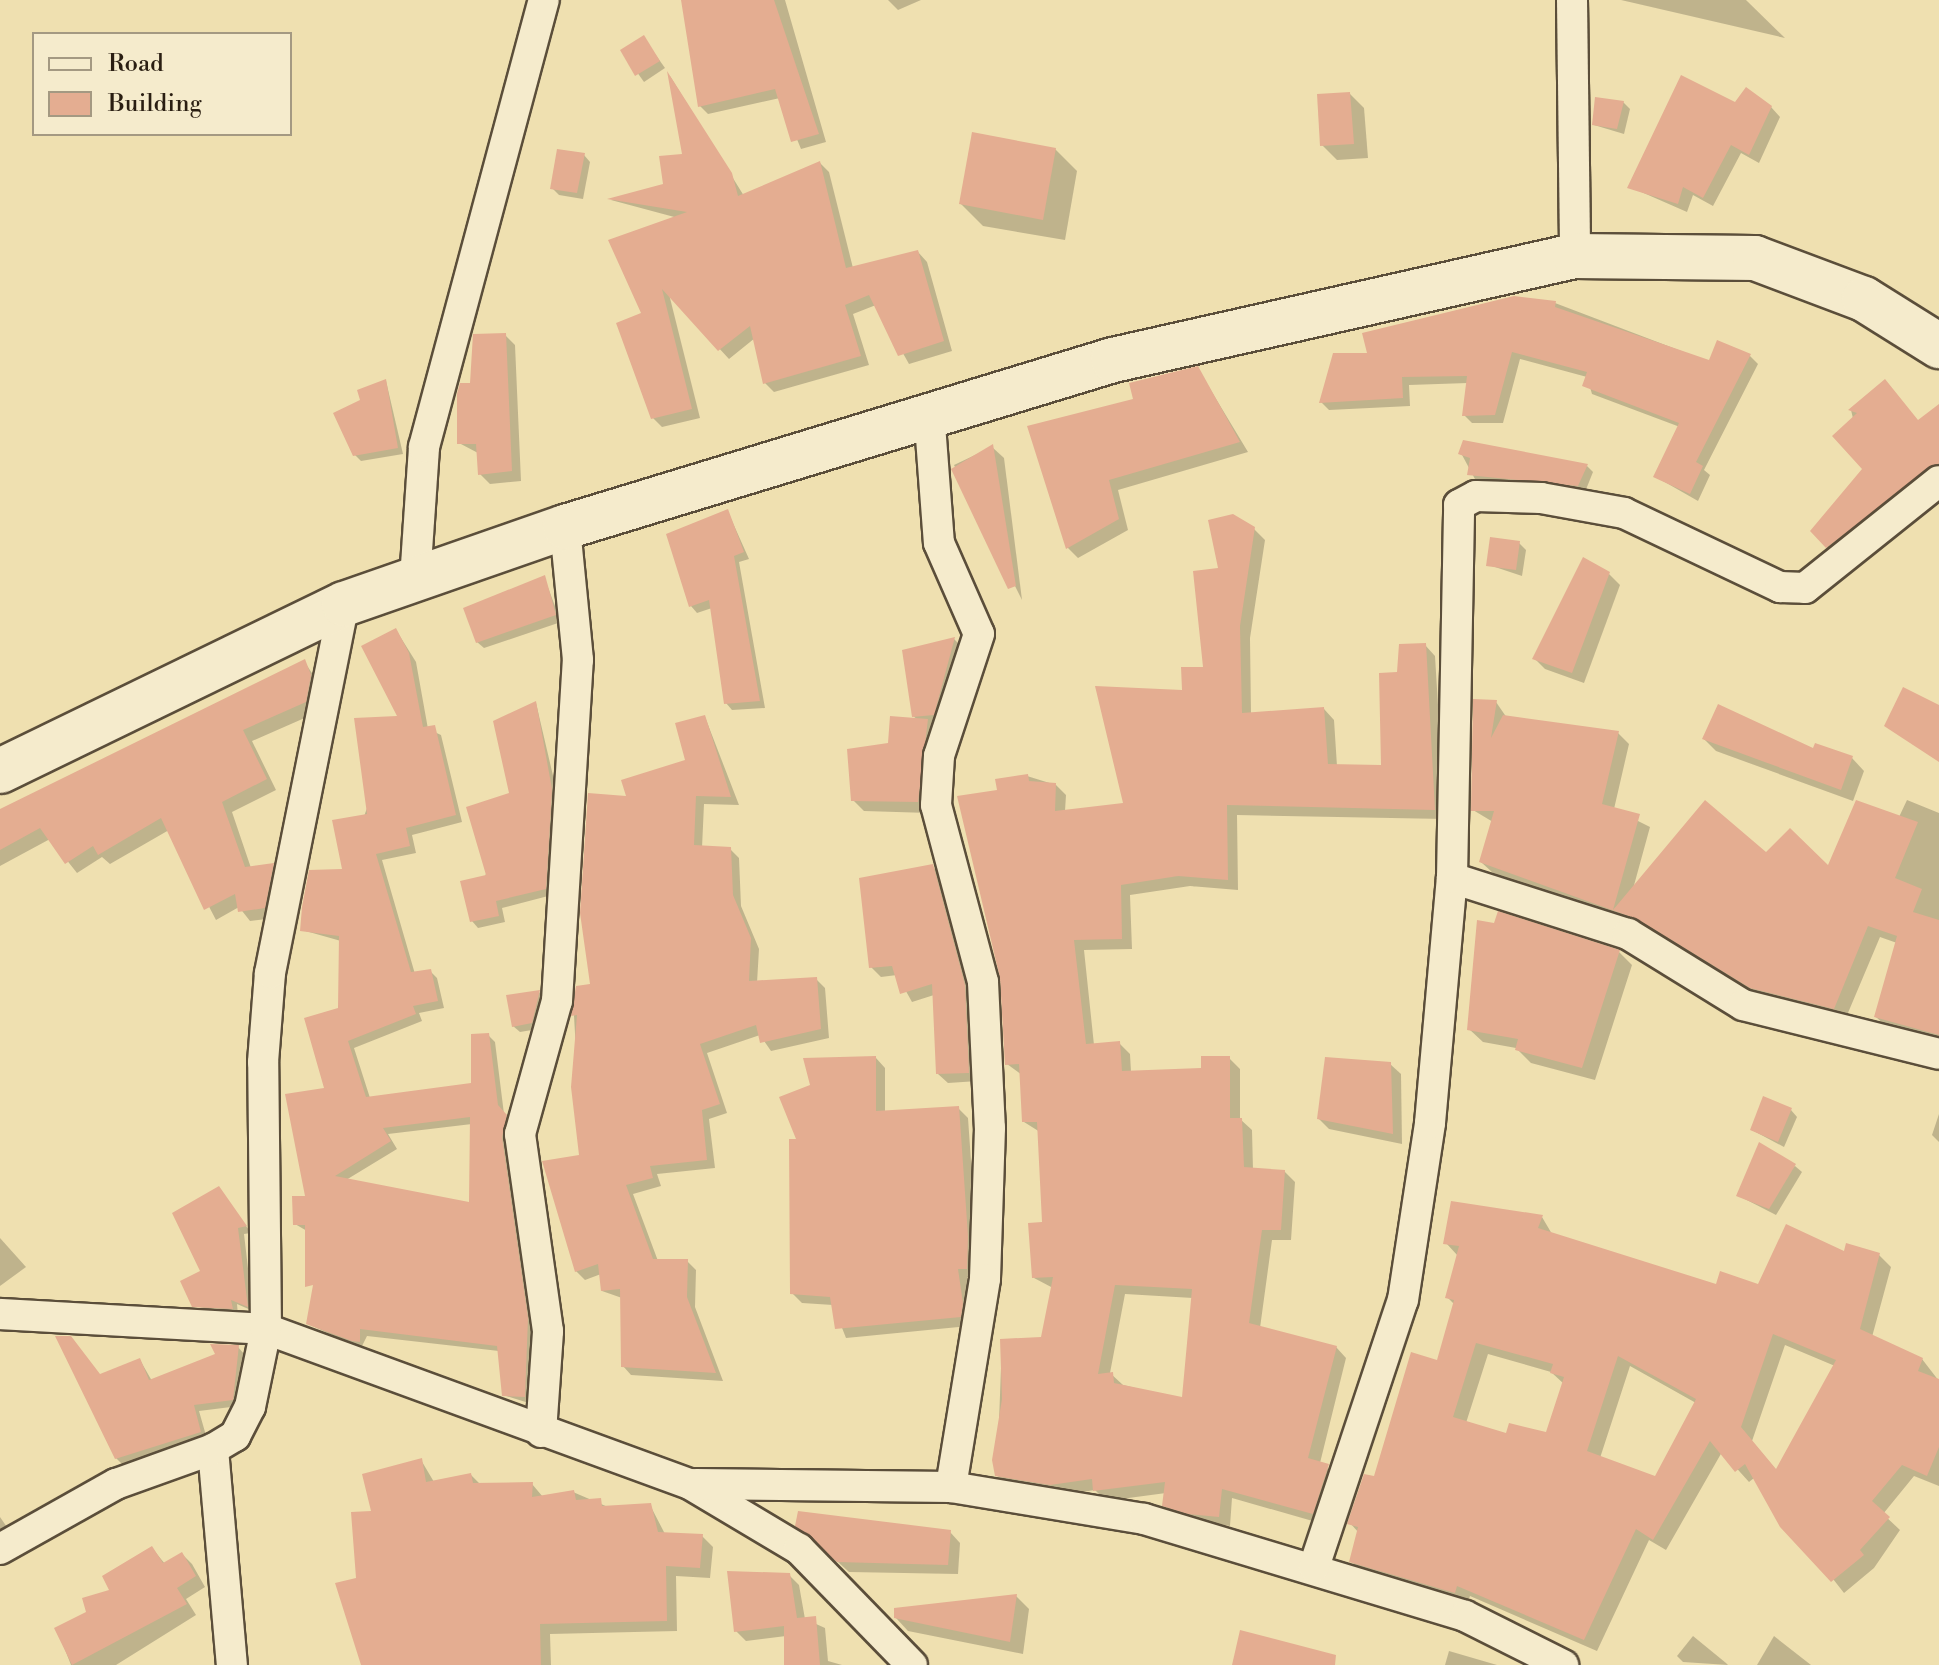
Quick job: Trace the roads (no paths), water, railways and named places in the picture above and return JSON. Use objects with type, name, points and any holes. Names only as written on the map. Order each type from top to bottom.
[{"type":"main road","points":[[0,771],[344,604],[565,527],[929,411],[1113,360],[1575,256],[1755,258],[1864,299],[1939,346]]},
{"type":"street","points":[[415,580],[424,447],[544,0]]},
{"type":"street","points":[[1572,0],[1575,256]]},
{"type":"street","points":[[929,411],[939,543],[979,634],[939,756],[936,805],[983,982],[990,1128],[985,1279],[951,1487]]},
{"type":"street","points":[[1314,1567],[1403,1300],[1430,1123],[1452,878],[1459,505],[1476,496],[1541,498],[1624,513],[1780,587],[1805,588],[1939,481]]},
{"type":"street","points":[[541,1432],[548,1331],[520,1134],[557,1001],[578,660],[565,527]]},
{"type":"street","points":[[0,1549],[116,1484],[213,1449],[235,1436],[250,1407],[266,1329],[263,1062],[270,973],[344,604]]},
{"type":"street","points":[[1452,878],[1628,934],[1743,1005],[1939,1054]]},
{"type":"street","points":[[0,1314],[266,1329],[690,1484],[799,1549],[912,1665]]},
{"type":"street","points":[[213,1449],[232,1665]]},
{"type":"street","points":[[690,1484],[951,1487],[1144,1519],[1314,1567],[1465,1616],[1563,1665]]}]
